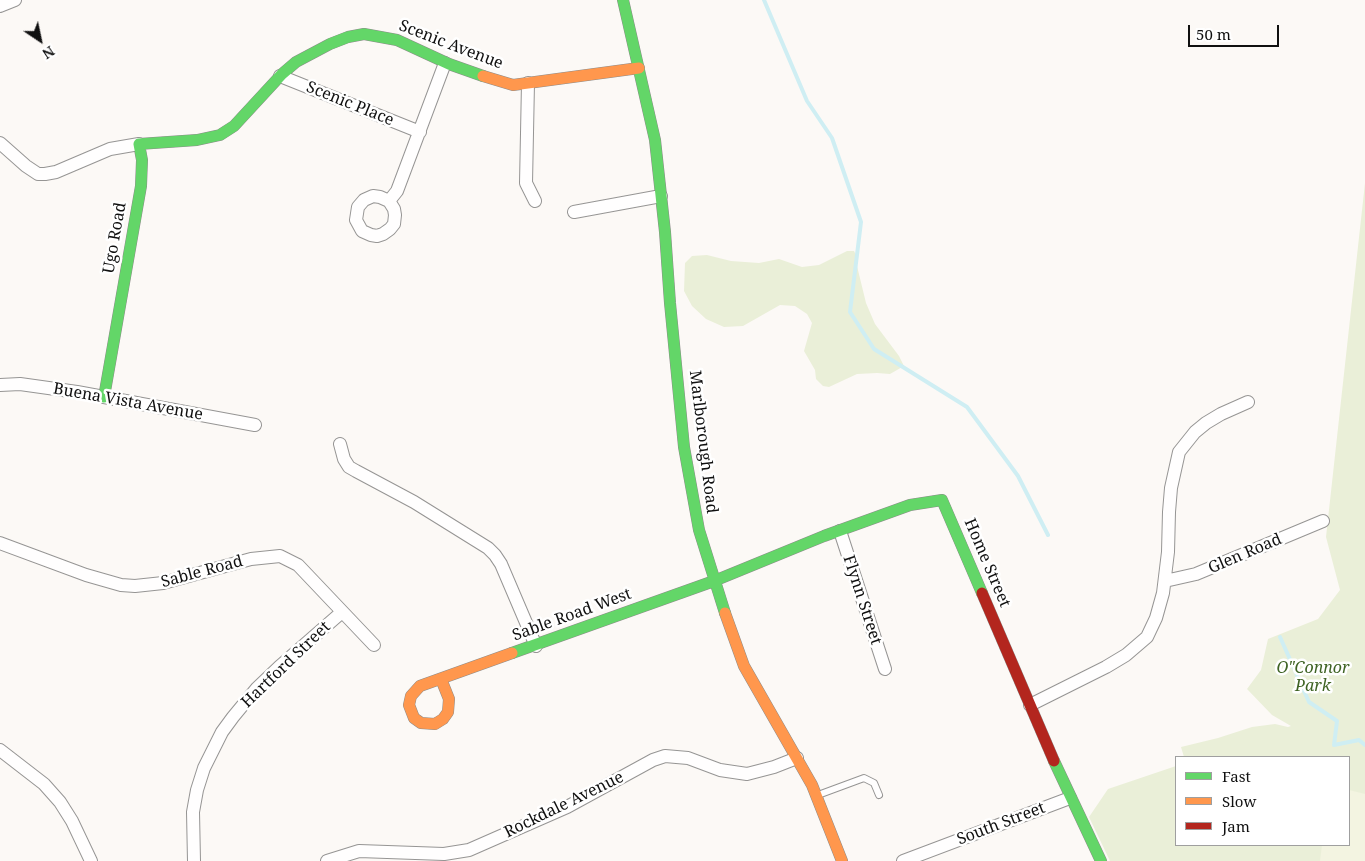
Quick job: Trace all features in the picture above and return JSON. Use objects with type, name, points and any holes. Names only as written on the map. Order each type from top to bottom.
[{"type":"street","points":[[0,6],[14,0]]},
{"type":"street","name":"Marlborough Road","points":[[623,0],[653,130],[661,196],[684,447],[698,530],[714,582],[744,666],[797,758],[816,796],[842,861]]},
{"type":"street","name":"Scenic Avenue","points":[[138,144],[197,140],[220,135],[234,126],[280,76],[296,62],[313,51],[348,37],[364,34],[397,40],[445,62],[513,85],[639,68]]},
{"type":"street","points":[[389,201],[400,185],[445,62]]},
{"type":"street","name":"Scenic Place","points":[[280,76],[420,132]]},
{"type":"street","points":[[528,83],[526,183],[535,201]]},
{"type":"street","points":[[0,143],[38,174],[56,172],[110,149],[138,144]]},
{"type":"street","name":"Ugo Road","points":[[104,396],[141,186],[142,160],[138,144]]},
{"type":"street","points":[[574,212],[661,196]]},
{"type":"street","name":"Buena Vista Avenue","points":[[0,385],[20,384],[104,396],[255,424]]},
{"type":"street","points":[[1030,705],[1106,667],[1147,637],[1156,618],[1165,582],[1171,488],[1179,452],[1195,432],[1206,424],[1221,414],[1248,402]]},
{"type":"street","points":[[340,444],[344,459],[349,467],[356,472],[414,502],[495,554],[536,646]]},
{"type":"street","name":"Home Street","points":[[714,582],[840,530],[910,505],[942,500],[1070,798],[1101,861]]},
{"type":"street","name":"Glen Road","points":[[1165,582],[1196,574],[1323,521]]},
{"type":"street","name":"Flynn Street","points":[[840,530],[885,669]]},
{"type":"street","name":"Sable Road","points":[[0,543],[86,575],[120,585],[135,586],[164,583],[250,559],[280,556],[298,565],[374,645]]},
{"type":"street","name":"Sable Road West","points":[[442,679],[714,582]]},
{"type":"street","name":"Hartford Street","points":[[194,861],[193,812],[197,790],[204,768],[222,732],[257,688],[342,612]]},
{"type":"street","points":[[0,750],[44,784],[60,802],[72,821],[91,861]]},
{"type":"street","name":"Rockdale Avenue","points":[[327,861],[359,851],[444,854],[469,850],[567,807],[652,760],[664,756],[688,758],[720,770],[747,774],[774,767],[797,758]]},
{"type":"street","name":"South Street","points":[[903,861],[1070,798]]},
{"type":"lane","points":[[816,796],[864,778],[874,783],[880,795]]},
{"type":"green space","name":"O\"Connor Park","points":[[1365,183],[1365,861],[1110,861],[1089,817],[1108,789],[1175,766],[1175,846],[1350,846],[1350,756],[1184,756],[1181,747],[1252,727],[1275,724],[1291,726],[1272,715],[1247,689],[1261,670],[1268,639],[1318,619],[1340,590],[1326,537]]},
{"type":"green space","points":[[847,251],[854,251],[856,255],[866,303],[875,324],[899,356],[904,366],[890,374],[857,374],[829,387],[823,386],[816,379],[815,370],[804,351],[812,323],[807,314],[795,306],[780,305],[743,326],[724,327],[706,319],[692,306],[684,291],[685,263],[692,256],[707,255],[731,261],[759,263],[779,259],[802,267],[819,265]]},
{"type":"green space","points":[[1350,790],[1365,794],[1365,861],[1320,861],[1322,846],[1350,846]]},
{"type":"waterway","points":[[764,0],[807,101],[832,138],[861,222],[850,312],[874,349],[967,407],[1018,476],[1048,535]]},
{"type":"waterway","points":[[1280,637],[1309,702],[1337,721],[1334,745],[1359,740],[1365,745]]},
{"type":"traffic: fast","points":[[623,0],[655,140],[684,447],[699,530],[725,613]]},
{"type":"traffic: fast","points":[[104,397],[141,186],[142,160],[139,144],[197,140],[220,135],[234,126],[282,74],[296,62],[348,37],[364,34],[397,40],[449,64],[483,76]]},
{"type":"traffic: fast","points":[[512,653],[714,581],[824,536],[910,505],[942,500],[982,593]]},
{"type":"traffic: fast","points":[[1054,761],[1101,861]]},
{"type":"traffic: slow","points":[[483,76],[513,85],[639,68]]},
{"type":"traffic: slow","points":[[725,613],[744,666],[812,785],[842,861]]},
{"type":"traffic: slow","points":[[441,679],[449,699],[448,712],[443,719],[435,724],[421,723],[414,718],[409,705],[411,696],[420,686],[512,653]]},
{"type":"traffic: jam","points":[[982,593],[1054,761]]}]
